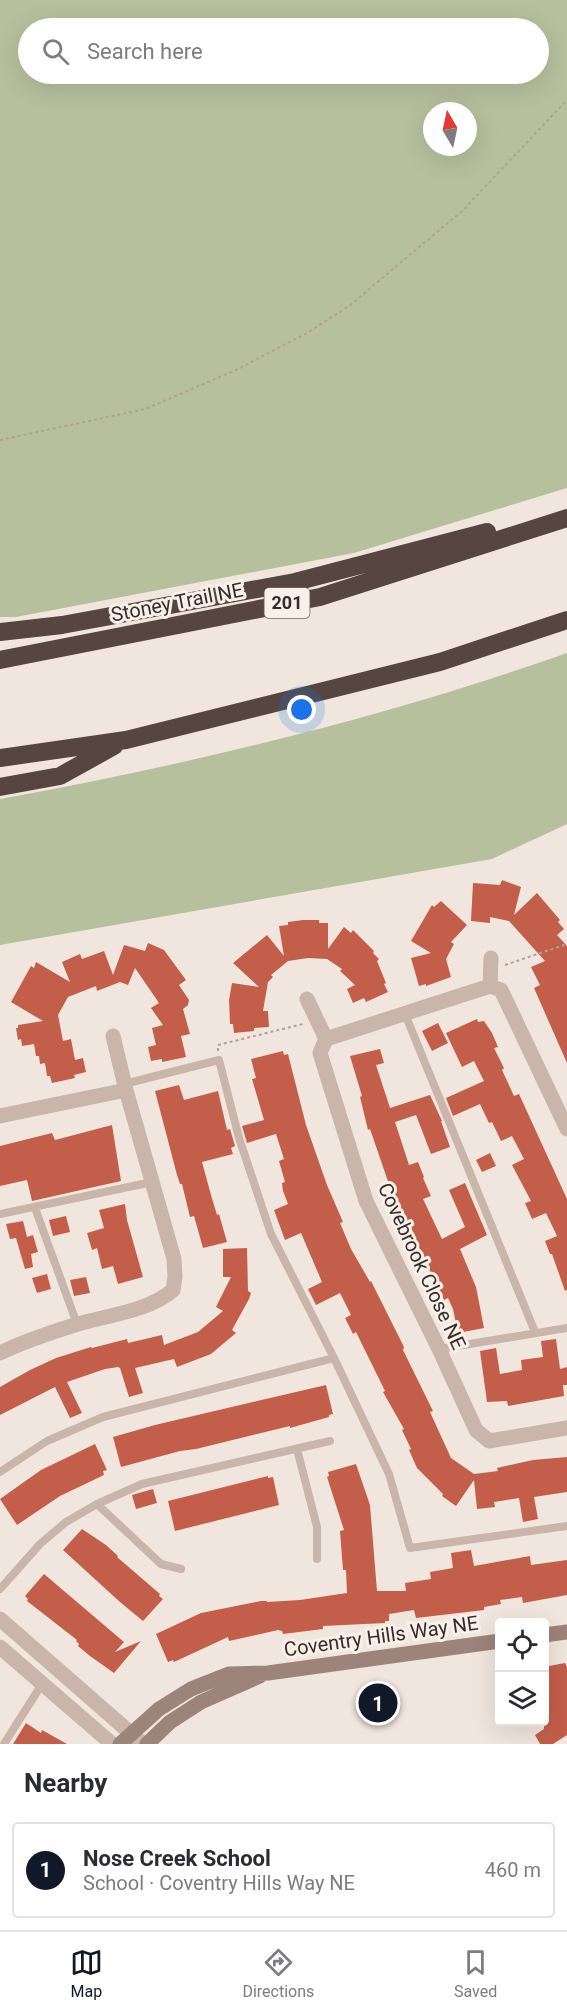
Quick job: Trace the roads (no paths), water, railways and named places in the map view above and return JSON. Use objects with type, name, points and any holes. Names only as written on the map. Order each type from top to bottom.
[{"type":"highway","points":[[0,632],[62,625],[295,582],[567,511]]},
{"type":"highway","name":"Stoney Trail NE","points":[[0,660],[320,597],[567,518]]},
{"type":"highway","points":[[0,758],[126,740],[440,662],[567,620]]},
{"type":"highway","points":[[0,786],[60,776],[126,740]]},
{"type":"street","points":[[490,986],[491,964]]},
{"type":"street","points":[[307,999],[326,1039],[490,986],[501,990],[567,1129]]},
{"type":"street","points":[[0,1353],[76,1324],[164,1299],[173,1290],[174,1259],[125,1087],[113,1036]]},
{"type":"street","name":"Covebrook Close NE","points":[[326,1039],[320,1053],[366,1201],[476,1430],[489,1441],[567,1428]]},
{"type":"street","points":[[0,1116],[125,1087]]},
{"type":"street","points":[[0,1619],[125,1738],[145,1744]]},
{"type":"street","points":[[549,1634],[567,1632]]},
{"type":"street","name":"Coventry Hills Way NE","points":[[125,1738],[159,1709],[191,1689],[229,1674],[268,1672],[495,1642]]},
{"type":"street","points":[[0,1647],[112,1744]]},
{"type":"street","name":"Coventry Hills Way NE","points":[[145,1744],[170,1722],[201,1702],[268,1672]]},
{"type":"lane","points":[[405,1014],[535,1332]]},
{"type":"lane","points":[[125,1087],[219,1060],[239,1138],[271,1234],[334,1358],[388,1474],[410,1548],[567,1526]]},
{"type":"lane","points":[[0,1214],[152,1182]]},
{"type":"lane","points":[[35,1208],[76,1324]]},
{"type":"lane","points":[[439,1349],[567,1328]]},
{"type":"lane","points":[[0,1472],[47,1441],[103,1417],[334,1358]]},
{"type":"lane","points":[[0,1589],[40,1544],[66,1522],[96,1504],[142,1484],[330,1441]]},
{"type":"lane","points":[[297,1449],[317,1527],[317,1558]]},
{"type":"lane","points":[[96,1504],[161,1564],[181,1569]]},
{"type":"lane","points":[[4,1744],[42,1684]]},
{"type":"place","name":"Nose Creek School","points":[[378,1703]]}]
